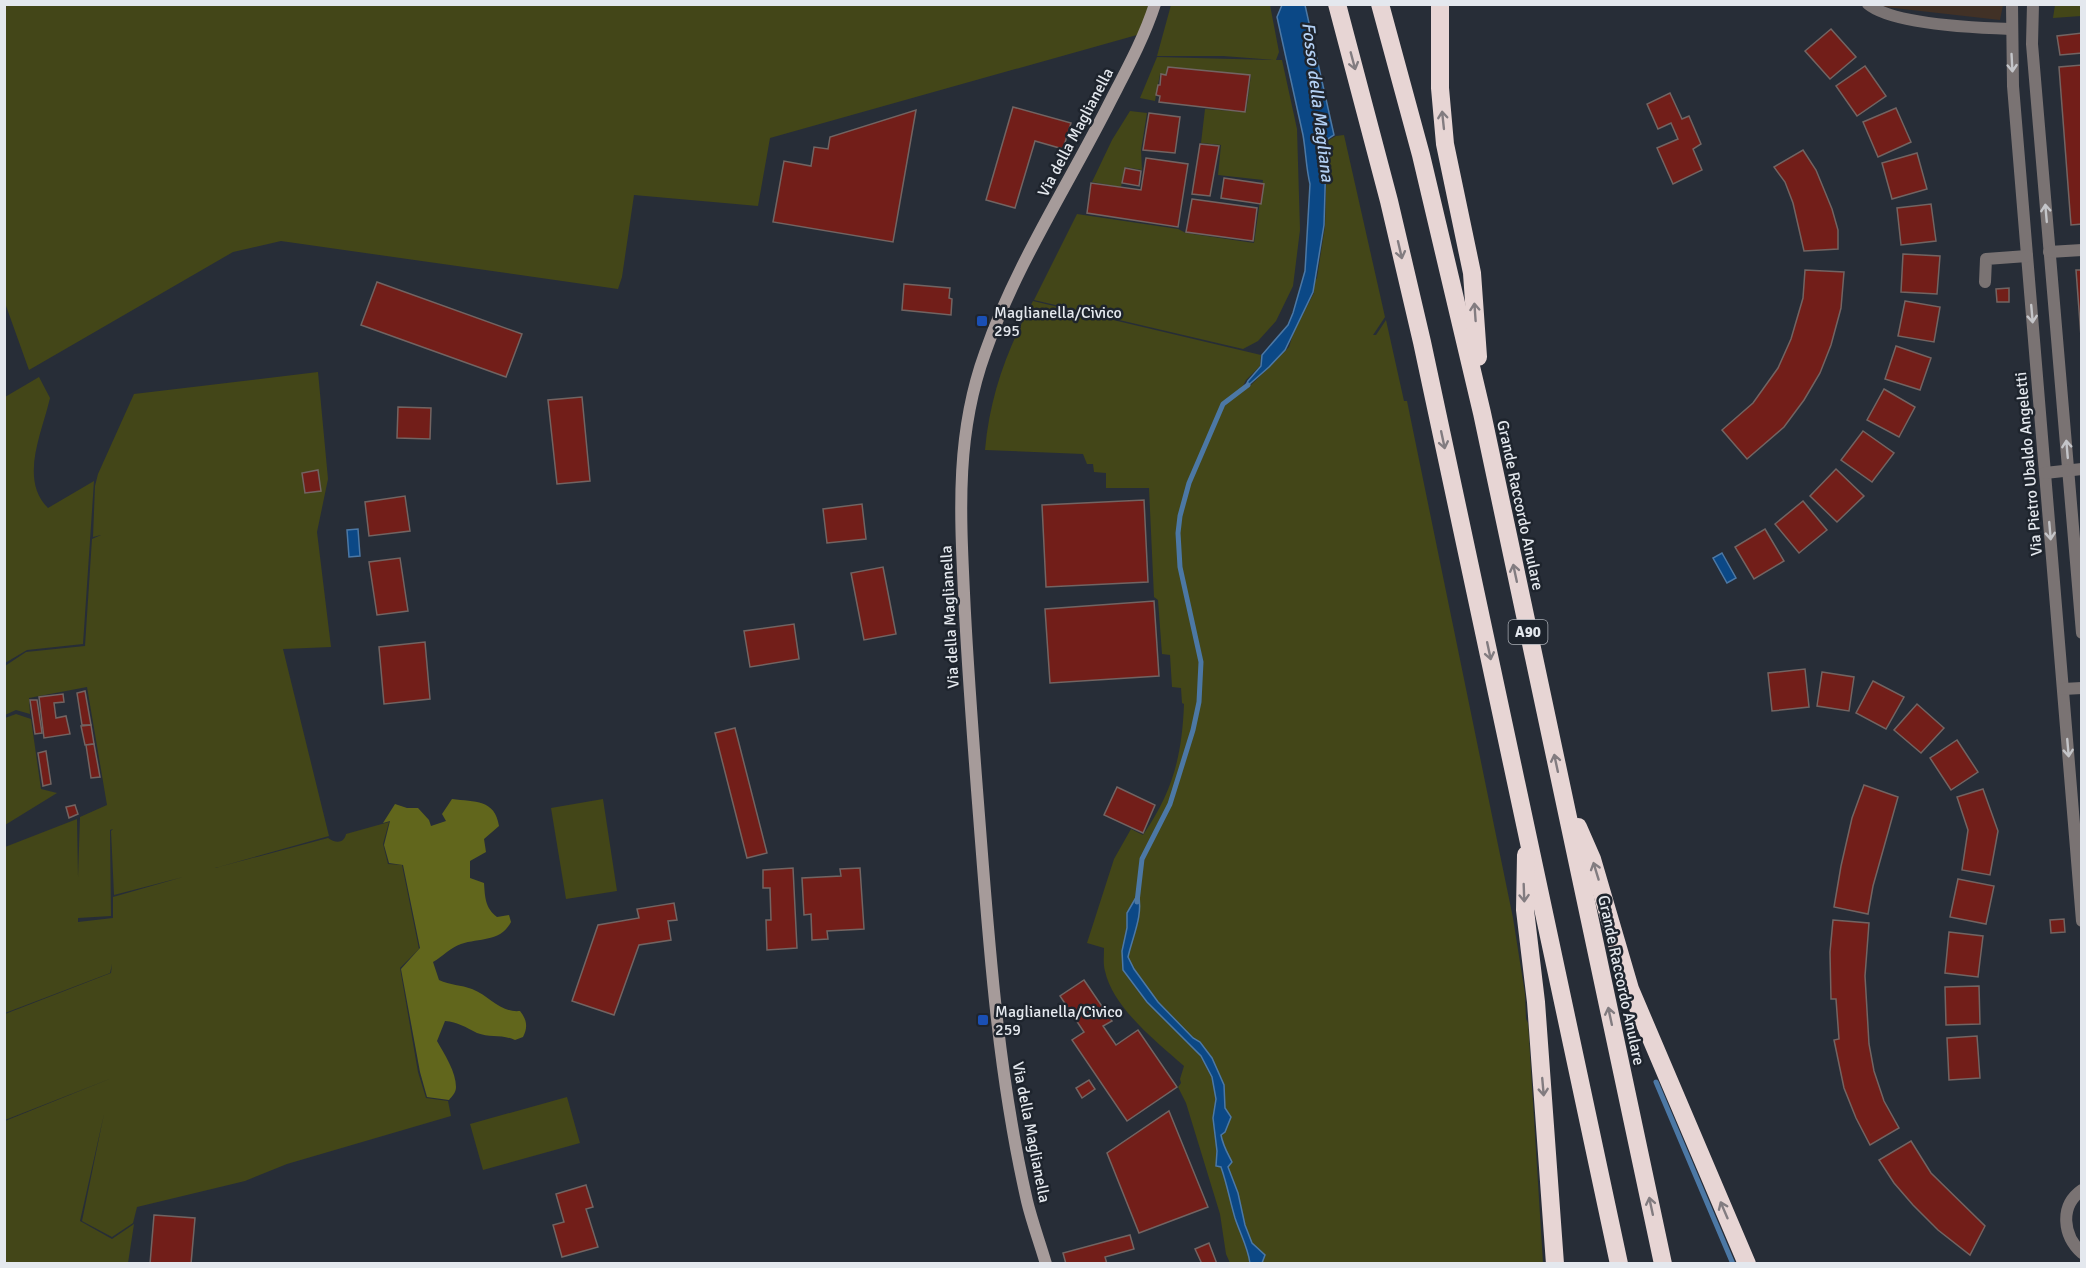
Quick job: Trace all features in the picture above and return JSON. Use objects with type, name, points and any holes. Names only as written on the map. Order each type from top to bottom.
[{"type":"highway","name":"A90","points":[[1337,4],[1386,191],[1422,342],[1618,1263]]},
{"type":"highway","name":"Grande Raccordo Anulare","points":[[1380,4],[1421,155],[1482,412],[1663,1263]]},
{"type":"highway","points":[[1440,4],[1440,88],[1445,144],[1472,273],[1482,412]]},
{"type":"highway","points":[[1564,798],[1592,859],[1630,989],[1747,1263]]},
{"type":"highway","points":[[1528,835],[1524,871],[1525,910],[1536,1002],[1555,1263]]},
{"type":"main road","name":"Via della Maglianella","points":[[1046,1263],[1027,1203],[1005,1091],[992,977],[968,679],[960,518],[961,466],[967,422],[977,378],[1000,314],[1134,57],[1155,4]]},
{"type":"street","points":[[1868,4],[1878,12],[1897,18],[2011,29]]},
{"type":"street","name":"Via Pietro Ubaldo Angeletti","points":[[2012,4],[2013,86],[2082,921]]},
{"type":"street","points":[[2033,4],[2032,44],[2082,633]]},
{"type":"street","points":[[2049,252],[2082,250]]},
{"type":"street","points":[[1984,282],[1986,259],[2027,256]]},
{"type":"street","points":[[2045,473],[2082,469]]},
{"type":"street","points":[[2063,689],[2082,688]]},
{"type":"street","points":[[2080,1190],[2070,1202],[2066,1223],[2067,1234],[2082,1253]]},
{"type":"shaded area","points":[[1883,5],[2003,5],[2000,20]]},
{"type":"green space","points":[[5,5],[1151,5],[1144,33],[770,138],[758,206],[634,195],[622,277],[618,289],[281,241],[233,252],[29,370],[5,303]]},
{"type":"green space","points":[[1171,5],[1270,5],[1279,52],[1276,60],[1282,60],[1297,129],[1300,230],[1293,286],[1276,321],[1258,341],[1243,349],[1034,300],[1077,214],[1254,243],[1263,180],[1218,175],[1221,145],[1201,143],[1205,109],[1246,112],[1251,75],[1168,67],[1166,74],[1160,74],[1155,101],[1140,98],[1157,57],[1274,60],[1223,56],[1157,56]]},
{"type":"green space","points":[[2055,5],[2081,5],[2081,16],[2053,18]]},
{"type":"green space","points":[[1130,111],[1147,113],[1141,150],[1142,170],[1125,167],[1121,187],[1092,182],[1112,140]]},
{"type":"green space","points":[[1344,135],[1385,317],[1373,335],[1376,335],[1386,320],[1404,401],[1407,401],[1513,918],[1528,1023],[1543,1263],[1230,1263],[1226,1254],[1220,1214],[1186,1103],[1178,1087],[1184,1066],[1126,1011],[1110,985],[1104,968],[1104,948],[1087,943],[1114,859],[1131,829],[1143,835],[1153,819],[1169,788],[1181,740],[1184,704],[1181,688],[1172,687],[1170,655],[1162,654],[1158,600],[1154,597],[1149,488],[1106,488],[1106,473],[1094,472],[1093,464],[1087,464],[1083,454],[985,450],[991,410],[1001,373],[1015,337],[1033,301],[1261,355],[1260,366],[1246,380],[1242,388],[1247,389],[1289,347],[1294,331],[1314,293],[1325,226],[1327,157],[1323,150],[1324,143],[1336,136]]},
{"type":"green space","points":[[318,372],[328,479],[317,532],[331,647],[283,649],[329,836],[215,868],[328,838],[339,842],[346,834],[389,822],[383,844],[388,864],[402,865],[419,949],[400,968],[418,1072],[426,1098],[448,1101],[451,1116],[287,1164],[245,1181],[137,1207],[133,1223],[112,1237],[82,1221],[104,1114],[80,1221],[112,1239],[134,1224],[128,1263],[5,1263],[5,1121],[112,1078],[5,1120],[5,1014],[111,973],[112,964],[110,973],[5,1013],[5,847],[77,819],[78,877],[80,817],[107,805],[87,687],[29,698],[30,714],[16,710],[5,715],[5,666],[26,652],[85,646],[92,539],[101,535],[93,537],[95,486],[98,474],[134,394]],"holes":[[[113,829],[111,831],[114,895],[183,877],[113,897],[113,918],[78,922],[78,918],[111,916],[110,830]]]},
{"type":"green space","points":[[39,377],[50,398],[35,455],[35,484],[39,496],[48,508],[94,481],[83,644],[27,650],[5,663],[5,397]]},
{"type":"green space","points":[[16,714],[31,719],[41,789],[57,793],[5,825],[5,718]]},
{"type":"green space","points":[[452,799],[488,806],[497,817],[499,826],[484,839],[486,852],[470,861],[470,878],[484,883],[486,902],[493,914],[497,917],[509,915],[511,922],[502,933],[457,945],[433,962],[439,980],[472,989],[501,1007],[520,1011],[526,1030],[523,1037],[515,1040],[477,1033],[445,1021],[437,1041],[456,1081],[454,1094],[449,1100],[427,1097],[420,1072],[401,969],[420,948],[403,865],[389,863],[384,845],[390,821],[383,823],[395,804],[407,808],[418,808],[429,820],[431,826],[446,821],[442,814]]},
{"type":"green space","points":[[603,799],[617,891],[566,899],[551,808]]},
{"type":"green space","points":[[567,1097],[580,1143],[483,1170],[470,1124]]},
{"type":"water","points":[[1282,5],[1305,5],[1334,135],[1323,142],[1322,150],[1326,156],[1324,225],[1313,292],[1285,350],[1244,389],[1261,366],[1262,355],[1288,325],[1305,271],[1310,184],[1303,135],[1277,17]]},
{"type":"water","points":[[358,529],[360,556],[349,557],[347,530]]},
{"type":"water","points":[[1722,553],[1736,578],[1727,583],[1713,558]]},
{"type":"water","points":[[1138,894],[1139,918],[1128,957],[1158,1002],[1193,1038],[1200,1042],[1212,1058],[1224,1085],[1225,1108],[1231,1117],[1225,1132],[1221,1135],[1232,1162],[1228,1167],[1238,1193],[1245,1225],[1252,1243],[1265,1255],[1262,1263],[1250,1263],[1221,1167],[1216,1166],[1217,1151],[1213,1118],[1216,1099],[1212,1077],[1201,1056],[1147,1002],[1123,970],[1122,951],[1127,928],[1127,913]]},
{"type":"building","points":[[1831,29],[1856,57],[1830,79],[1805,51]]},
{"type":"building","points":[[2082,33],[2082,53],[2060,55],[2057,36]]},
{"type":"building","points":[[2082,65],[2082,224],[2071,225],[2059,67]]},
{"type":"building","points":[[1865,66],[1886,96],[1857,116],[1836,86]]},
{"type":"building","points":[[1168,67],[1250,75],[1245,112],[1159,102],[1160,96],[1156,95],[1158,85],[1160,85],[1161,74],[1166,75]]},
{"type":"building","points":[[1670,93],[1682,119],[1689,116],[1701,144],[1693,149],[1702,170],[1673,184],[1657,148],[1678,139],[1671,123],[1658,129],[1647,104]]},
{"type":"building","points":[[1013,107],[1071,123],[1063,149],[1035,141],[1015,208],[986,200]]},
{"type":"building","points":[[1896,108],[1911,142],[1878,157],[1863,122]]},
{"type":"building","points":[[916,110],[893,242],[773,222],[784,161],[811,166],[814,147],[828,149],[830,137]]},
{"type":"building","points":[[1149,113],[1180,117],[1175,153],[1143,150]]},
{"type":"building","points":[[1200,144],[1219,146],[1210,196],[1192,194]]},
{"type":"building","points":[[1803,150],[1816,170],[1832,209],[1838,230],[1838,249],[1804,251],[1793,203],[1785,182],[1774,167]]},
{"type":"building","points":[[1917,153],[1927,189],[1892,199],[1882,163]]},
{"type":"building","points":[[1146,158],[1188,164],[1178,227],[1087,213],[1091,183],[1141,190]]},
{"type":"building","points":[[1125,168],[1141,171],[1139,186],[1122,183]]},
{"type":"building","points":[[1224,178],[1264,184],[1261,204],[1221,198]]},
{"type":"building","points":[[1192,199],[1257,208],[1253,241],[1186,232]]},
{"type":"building","points":[[1931,204],[1936,241],[1901,245],[1897,208]]},
{"type":"building","points":[[1903,254],[1940,256],[1937,294],[1901,292]]},
{"type":"building","points":[[1805,270],[1844,272],[1841,308],[1831,345],[1820,373],[1804,400],[1784,427],[1747,459],[1722,430],[1753,403],[1778,368],[1791,339],[1803,298]]},
{"type":"building","points":[[2076,270],[2082,270],[2082,350]]},
{"type":"building","points":[[377,282],[522,334],[506,377],[361,325]]},
{"type":"building","points":[[904,284],[950,288],[951,315],[902,310]]},
{"type":"building","points":[[2009,288],[2009,302],[1997,302],[1996,289]]},
{"type":"building","points":[[1905,301],[1940,307],[1934,342],[1898,336]]},
{"type":"building","points":[[1896,346],[1931,358],[1920,390],[1885,379]]},
{"type":"building","points":[[1884,389],[1915,407],[1899,437],[1867,420]]},
{"type":"building","points":[[582,397],[590,481],[557,484],[548,400]]},
{"type":"building","points":[[398,407],[431,408],[430,439],[397,438]]},
{"type":"building","points":[[1863,431],[1894,453],[1872,482],[1841,460]]},
{"type":"building","points":[[1836,469],[1864,496],[1837,522],[1810,496]]},
{"type":"building","points":[[318,470],[321,491],[305,493],[302,473]]},
{"type":"building","points":[[405,496],[410,531],[369,536],[365,502]]},
{"type":"building","points":[[1144,500],[1148,582],[1046,587],[1042,505]]},
{"type":"building","points":[[1803,501],[1827,530],[1799,553],[1775,524]]},
{"type":"building","points":[[862,504],[866,539],[827,543],[823,509]]},
{"type":"building","points":[[1765,529],[1784,561],[1754,579],[1735,547]]},
{"type":"building","points":[[400,558],[408,611],[377,615],[369,562]]},
{"type":"building","points":[[883,567],[896,634],[864,640],[851,573]]},
{"type":"building","points":[[1154,601],[1159,676],[1050,683],[1045,609]]},
{"type":"building","points":[[794,624],[799,659],[750,667],[744,631]]},
{"type":"building","points":[[425,642],[430,699],[384,704],[379,647]]},
{"type":"building","points":[[1805,669],[1809,707],[1772,711],[1768,673]]},
{"type":"building","points":[[1822,672],[1854,677],[1849,711],[1817,706]]},
{"type":"building","points":[[1873,681],[1904,697],[1886,729],[1856,713]]},
{"type":"building","points":[[85,691],[91,725],[82,725],[77,693]]},
{"type":"building","points":[[63,694],[64,702],[54,703],[56,718],[66,716],[70,734],[44,738],[39,697]]},
{"type":"building","points":[[30,700],[37,700],[42,733],[35,734]]},
{"type":"building","points":[[1917,704],[1944,728],[1921,753],[1894,730]]},
{"type":"building","points":[[91,725],[94,744],[85,745],[81,726]]},
{"type":"building","points":[[735,728],[767,853],[747,858],[715,733]]},
{"type":"building","points":[[1957,740],[1978,772],[1951,790],[1930,758]]},
{"type":"building","points":[[94,744],[100,777],[91,778],[86,745]]},
{"type":"building","points":[[46,751],[51,784],[43,786],[38,753]]},
{"type":"building","points":[[1864,785],[1898,797],[1873,886],[1868,914],[1834,907],[1852,818]]},
{"type":"building","points":[[1117,787],[1155,805],[1143,833],[1104,815]]},
{"type":"building","points":[[1983,789],[1998,831],[1990,875],[1962,870],[1968,830],[1957,797]]},
{"type":"building","points":[[75,805],[78,814],[69,818],[66,807]]},
{"type":"building","points":[[793,868],[797,948],[767,950],[766,920],[771,920],[770,888],[763,888],[763,870]]},
{"type":"building","points":[[860,868],[864,929],[827,931],[828,939],[812,940],[811,914],[804,915],[802,878],[841,876],[840,869]]},
{"type":"building","points":[[1958,879],[1994,886],[1986,924],[1950,917]]},
{"type":"building","points":[[674,903],[677,920],[668,921],[671,940],[639,945],[614,1015],[572,1001],[598,925],[639,918],[637,909]]},
{"type":"building","points":[[2064,919],[2065,932],[2051,933],[2050,920]]},
{"type":"building","points":[[1833,920],[1869,923],[1865,976],[1869,1044],[1874,1071],[1884,1101],[1899,1128],[1870,1145],[1844,1088],[1834,1040],[1839,1039],[1836,999],[1831,999],[1830,952]]},
{"type":"building","points":[[1949,932],[1983,936],[1978,977],[1945,973]]},
{"type":"building","points":[[1084,980],[1112,1021],[1103,1026],[1116,1045],[1138,1030],[1177,1087],[1127,1121],[1072,1040],[1084,1032],[1060,996]]},
{"type":"building","points":[[1979,986],[1980,1024],[1946,1025],[1945,987]]},
{"type":"building","points":[[1977,1036],[1980,1078],[1949,1080],[1947,1038]]},
{"type":"building","points":[[1089,1080],[1095,1089],[1082,1098],[1076,1088]]},
{"type":"building","points":[[1169,1111],[1208,1207],[1139,1233],[1107,1153]]},
{"type":"building","points":[[1911,1141],[1931,1173],[1985,1226],[1970,1255],[1938,1230],[1913,1205],[1894,1183],[1879,1160]]},
{"type":"building","points":[[586,1185],[593,1207],[586,1209],[598,1247],[562,1257],[553,1225],[564,1222],[556,1194]]},
{"type":"building","points":[[154,1215],[195,1218],[191,1264],[150,1264]]},
{"type":"building","points":[[1130,1235],[1134,1249],[1105,1257],[1107,1264],[1066,1264],[1063,1253]]},
{"type":"building","points":[[1209,1243],[1217,1264],[1202,1264],[1195,1249]]},
{"type":"waterway","name":"Fosso della Magliana","points":[[1137,902],[1142,859],[1170,804],[1193,730],[1199,702],[1201,662],[1180,567],[1178,533],[1180,516],[1189,483],[1223,404],[1248,385]]},
{"type":"waterway","points":[[1656,1082],[1733,1264]]},
{"type":"place","name":"Maglianella/Civico 295","points":[[982,321]]},
{"type":"place","name":"Maglianella/Civico 259","points":[[983,1020]]}]
